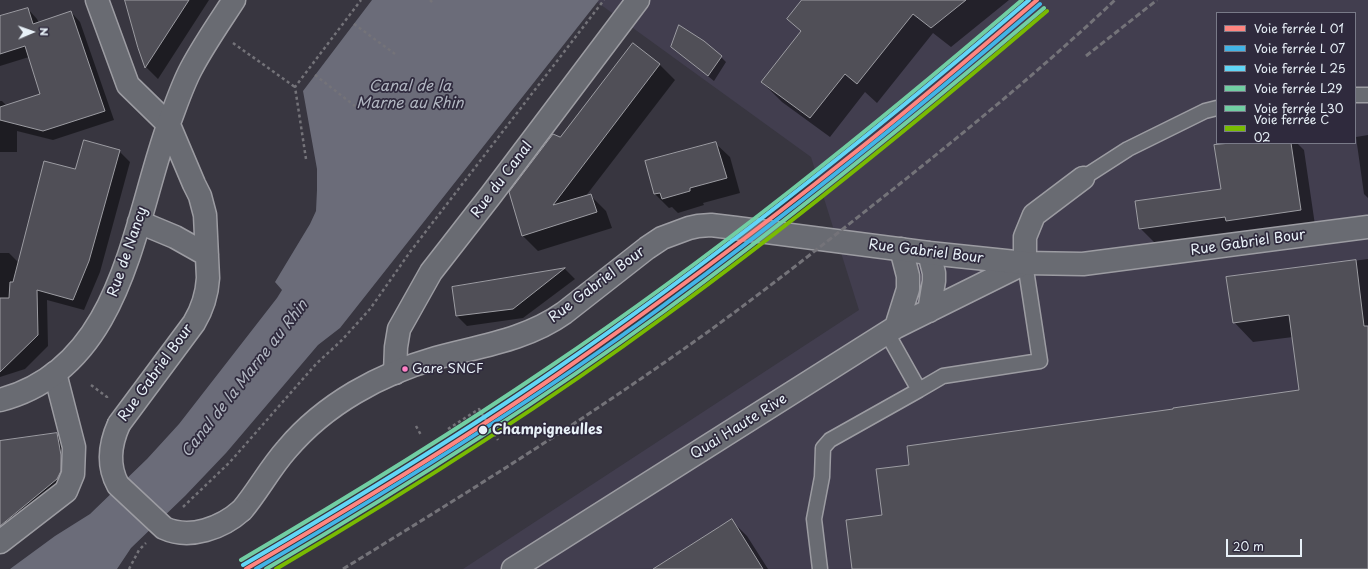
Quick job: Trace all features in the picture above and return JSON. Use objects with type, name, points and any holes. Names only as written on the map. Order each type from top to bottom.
[{"type":"main road","points":[[97,0],[128,84],[169,125]]},
{"type":"main road","name":"Rue de Nancy","points":[[0,400],[19,395],[30,390],[55,374],[75,355],[92,335],[103,317],[128,261],[169,125],[191,69],[234,0]]},
{"type":"main road","name":"Rue du Canal","points":[[395,373],[396,347],[399,329],[432,272],[638,0]]},
{"type":"main road","name":"Rue Gabriel Bour","points":[[169,125],[200,196],[205,215],[208,287],[200,312],[194,323],[119,424],[115,432],[111,449],[110,465],[114,479],[118,485],[164,528],[172,532],[180,533],[206,530],[218,526],[228,521],[242,510],[253,497],[276,462],[309,426],[319,416],[360,389],[395,373],[435,358],[509,339],[544,326],[564,313],[647,248],[662,238],[689,228],[711,225],[1025,264],[1083,264],[1114,261],[1368,228]]},
{"type":"main road","points":[[1025,264],[1025,237],[1034,215],[1083,178]]},
{"type":"main road","points":[[139,222],[175,237],[207,255]]},
{"type":"main road","points":[[891,330],[908,290],[908,276],[901,249]]},
{"type":"main road","points":[[929,253],[934,273],[934,281],[929,311]]},
{"type":"main road","name":"Quai Haute Rive","points":[[514,569],[744,425],[891,330],[1025,264]]},
{"type":"main road","points":[[0,542],[66,491],[74,474],[74,447],[55,374]]},
{"type":"lane","points":[[1356,95],[1368,95]]},
{"type":"lane","points":[[1083,178],[1128,149],[1205,112],[1216,108]]},
{"type":"lane","points":[[820,569],[814,518],[822,477],[824,448],[830,440],[943,376],[1040,361],[1025,264]]},
{"type":"lane","points":[[891,330],[919,390]]},
{"type":"path","points":[[306,160],[295,87],[361,0]]},
{"type":"path","points":[[183,507],[230,462],[316,364],[342,340],[367,313],[410,252],[604,0]]},
{"type":"path","points":[[354,24],[395,54]]},
{"type":"path","points":[[235,45],[295,87]]},
{"type":"path","points":[[315,75],[355,106]]},
{"type":"path","points":[[91,384],[107,397],[106,400]]},
{"type":"path","points":[[448,429],[479,409],[498,440]]},
{"type":"path","points":[[416,426],[422,435]]},
{"type":"path","points":[[128,569],[139,550],[150,539]]},
{"type":"shaded area","points":[[599,0],[1368,0],[1368,569],[463,569],[859,310],[811,157],[597,2]]},
{"type":"water","name":"Canal de la Marne au Rhin","points":[[372,0],[599,0],[340,328],[318,345],[226,453],[185,496],[131,548],[117,569],[10,569],[55,536],[90,514],[147,459],[179,424],[277,298],[282,290],[275,282],[310,224],[316,211],[317,169],[303,91]]},
{"type":"building","points":[[125,0],[189,0],[145,68],[138,48]]},
{"type":"building","points":[[802,0],[966,0],[931,28],[913,14],[857,84],[845,74],[810,118],[761,82],[801,31],[787,19]]},
{"type":"building","points":[[28,8],[33,24],[71,11],[105,111],[43,131],[0,120],[0,107],[40,94],[25,46],[0,54],[0,16]]},
{"type":"building","points":[[679,25],[704,41],[722,56],[708,76],[671,47]]},
{"type":"building","points":[[633,43],[660,64],[553,205],[591,194],[597,212],[522,236],[509,192],[553,134],[560,137]]},
{"type":"building","points":[[84,140],[120,150],[89,261],[73,300],[37,290],[38,335],[0,372],[0,298],[9,298],[10,282],[13,282],[44,161],[75,169]]},
{"type":"building","points":[[716,142],[727,178],[690,188],[690,191],[662,199],[660,193],[654,194],[645,161]]},
{"type":"building","points":[[1291,144],[1301,210],[1226,221],[1225,217],[1139,229],[1135,201],[1221,189],[1214,145]]},
{"type":"building","points":[[1356,260],[1364,326],[1368,326],[1368,569],[852,569],[846,520],[882,515],[876,469],[909,465],[907,446],[1299,390],[1289,315],[1233,323],[1226,277]]},
{"type":"building","points":[[565,268],[513,309],[456,316],[452,287]]},
{"type":"building","points":[[57,433],[61,455],[61,471],[57,479],[0,526],[0,441]]},
{"type":"building","points":[[732,519],[763,569],[653,569],[719,527]]},
{"type":"railway","points":[[343,569],[477,486],[609,401],[720,323],[816,250],[1003,100],[1115,0]]},
{"type":"railway","points":[[1086,56],[1157,0]]},
{"type":"transit line","points":[[243,565],[361,495],[439,446],[515,397],[615,328],[796,192],[855,145],[1029,0]]},
{"type":"transit line","points":[[246,569],[365,499],[443,450],[520,400],[632,322],[741,241],[873,138],[944,80],[1037,0]]},
{"type":"transit line","points":[[256,569],[461,444],[562,377],[660,308],[709,272],[853,160],[1040,4]]},
{"type":"transit line","points":[[276,569],[375,510],[474,448],[618,350],[665,316],[763,243],[859,167],[954,90],[1047,11]]},
{"type":"rail line","name":"L30","points":[[241,560],[434,443],[548,368],[671,282],[849,144],[1022,0]]},
{"type":"rail line","name":"L29","points":[[266,569],[468,445],[566,380],[663,312],[760,239],[856,163],[1044,8]]},
{"type":"place","name":"Gare SNCF","points":[[405,369]]},
{"type":"place","name":"Champigneulles","points":[[483,430]]}]
